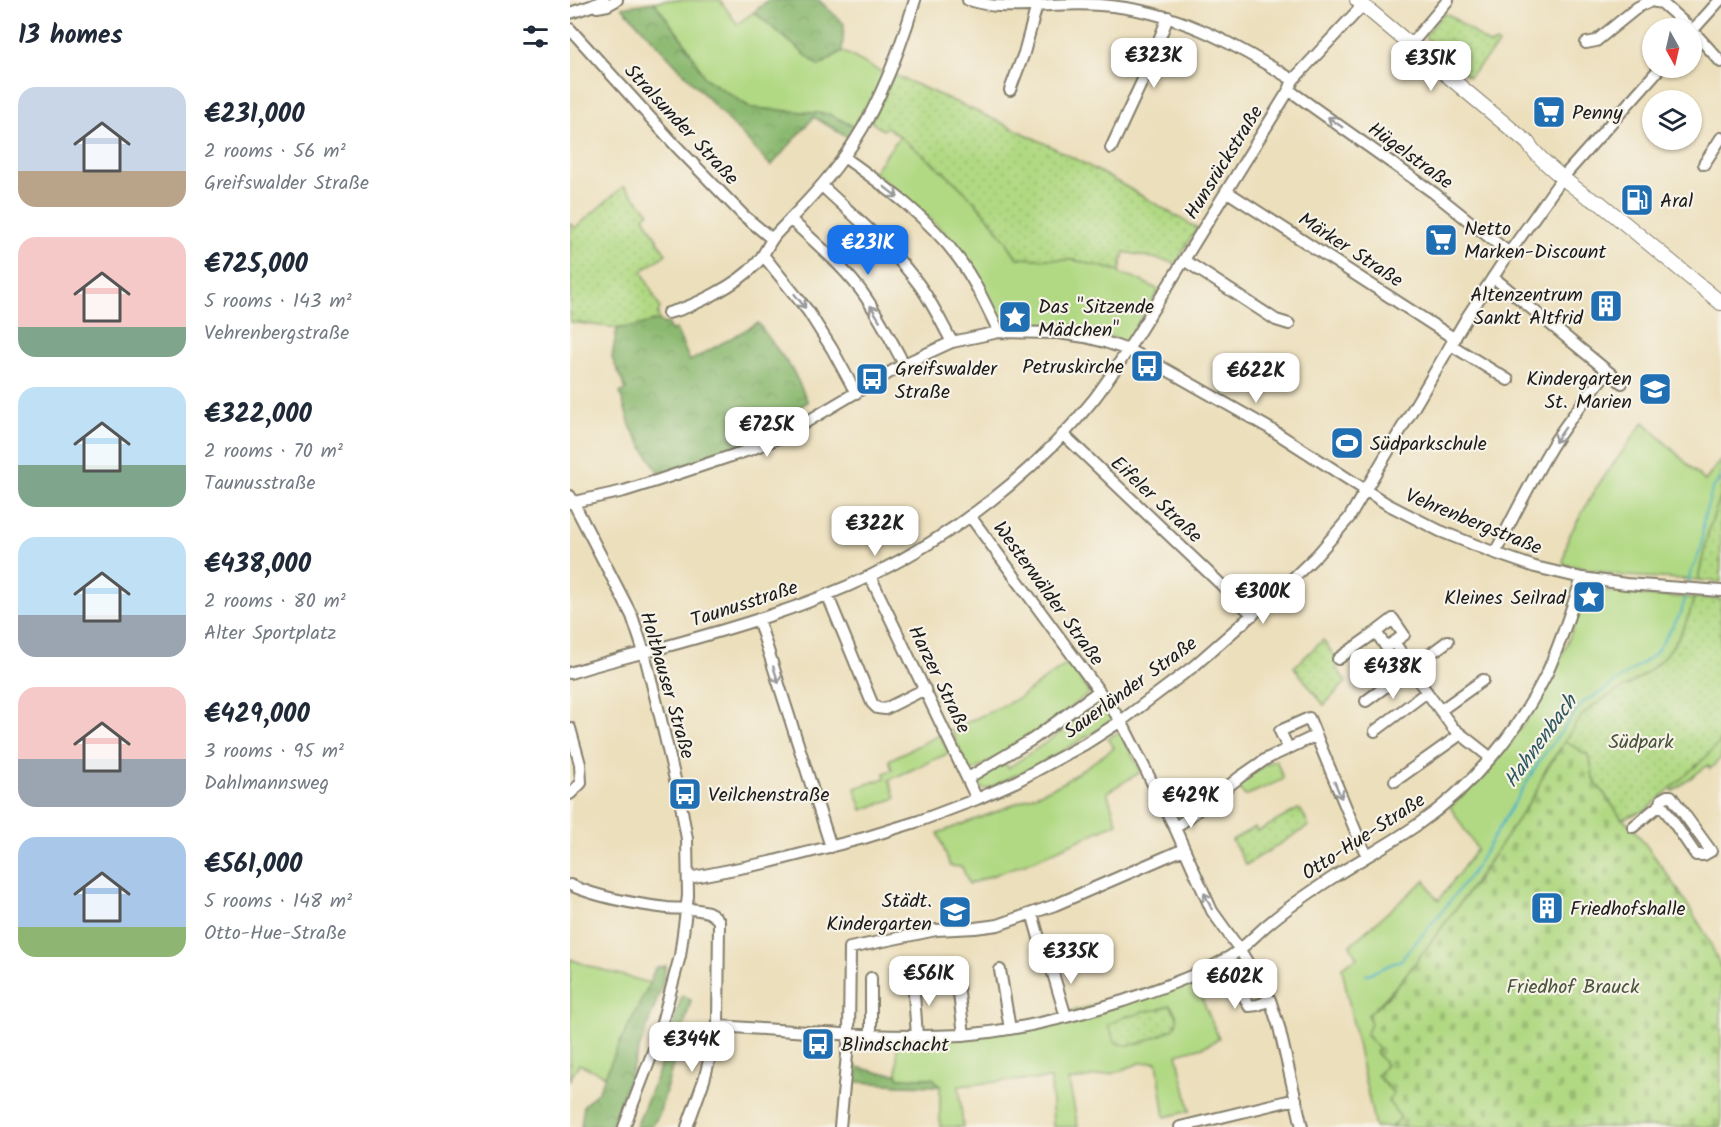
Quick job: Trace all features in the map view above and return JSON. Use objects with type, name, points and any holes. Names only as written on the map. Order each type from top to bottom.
[{"type":"main road","points":[[1346,0],[1359,5],[1528,143],[1533,151],[1563,177],[1592,200],[1600,203],[1721,303]]},
{"type":"main road","points":[[1592,200],[1597,210],[1721,312]]},
{"type":"street","points":[[570,13],[604,0]]},
{"type":"street","points":[[591,6],[601,6],[616,0]]},
{"type":"street","points":[[668,313],[681,310],[735,282],[755,266],[772,239],[822,186],[844,157],[870,114],[890,73],[915,0]]},
{"type":"street","name":"Hügelstraße","points":[[968,0],[998,6],[1100,5],[1137,9],[1168,17],[1213,34],[1258,58],[1509,253]]},
{"type":"street","points":[[1408,47],[1448,0]]},
{"type":"street","points":[[1702,19],[1720,0]]},
{"type":"street","points":[[1586,44],[1596,41],[1638,7],[1651,1],[1662,3],[1679,18]]},
{"type":"street","points":[[1010,90],[1024,53],[1037,5]]},
{"type":"street","name":"Hunsrückstraße","points":[[1128,350],[1291,85],[1359,5]]},
{"type":"street","points":[[1111,148],[1146,73],[1168,17]]},
{"type":"street","name":"Stralsunder Straße","points":[[570,29],[676,146],[743,215],[772,239]]},
{"type":"street","points":[[1702,41],[1721,62]]},
{"type":"street","name":"Sauerländer Straße","points":[[689,878],[831,847],[919,820],[977,799],[1015,782],[1085,744],[1121,721],[1194,666],[1317,555],[1349,518],[1492,277],[1563,177],[1651,78]]},
{"type":"street","points":[[1704,164],[1721,138]]},
{"type":"street","points":[[844,157],[926,220],[944,239],[974,281],[999,332]]},
{"type":"street","points":[[822,186],[897,256],[918,283],[952,342]]},
{"type":"street","name":"Märker Straße","points":[[1226,191],[1508,380]]},
{"type":"street","points":[[790,219],[841,267],[860,289],[904,364]]},
{"type":"street","points":[[764,255],[808,311],[856,393]]},
{"type":"street","points":[[1184,260],[1276,320],[1289,324]]},
{"type":"street","points":[[1492,277],[1622,383]]},
{"type":"street","name":"Vehrenbergstraße","points":[[571,500],[650,483],[782,437],[904,364],[952,342],[999,332],[1058,333],[1085,337],[1128,350],[1269,428],[1387,504],[1440,531],[1495,553],[1535,567],[1582,578],[1626,584],[1721,591]]},
{"type":"street","name":"Taunusstraße","points":[[570,674],[758,619],[870,576],[913,552],[970,516],[1031,466],[1063,435],[1094,398],[1128,350]]},
{"type":"street","points":[[1495,553],[1552,446],[1607,372]]},
{"type":"street","name":"Eifeler Straße","points":[[1063,435],[1253,615]]},
{"type":"street","name":"Holthauser Straße","points":[[571,500],[632,616],[644,652],[687,839],[688,896],[680,956],[666,1011],[624,1127]]},
{"type":"street","name":"Westerwälder Straße","points":[[970,516],[1121,721],[1175,828],[1212,911],[1240,950],[1270,1000],[1279,1028],[1302,1127]]},
{"type":"street","name":"Harzer Straße","points":[[870,576],[977,799]]},
{"type":"street","name":"Otto-Hue-Straße","points":[[718,1026],[917,1036],[964,1035],[1010,1029],[1066,1017],[1157,990],[1226,959],[1240,950],[1297,901],[1433,813],[1491,758],[1523,714],[1543,681],[1562,638],[1582,578]]},
{"type":"street","points":[[827,594],[872,703],[877,708],[885,709],[925,689]]},
{"type":"street","points":[[758,619],[831,847]]},
{"type":"street","points":[[1338,659],[1394,619],[1404,634],[1386,647],[1376,632]]},
{"type":"street","points":[[1366,701],[1448,641]]},
{"type":"street","points":[[1394,642],[1410,669],[1454,728],[1491,758]]},
{"type":"street","points":[[1441,710],[1483,680]]},
{"type":"street","name":"Sauerländer Straße","points":[[968,778],[1033,739],[1099,691]]},
{"type":"street","points":[[1375,731],[1427,692]]},
{"type":"street","points":[[1288,748],[1280,731],[1309,718],[1367,855]]},
{"type":"street","points":[[570,728],[580,764],[581,783],[570,794]]},
{"type":"street","points":[[1395,782],[1461,734]]},
{"type":"street","points":[[1175,828],[1240,777],[1276,754],[1315,736]]},
{"type":"street","points":[[1633,827],[1661,804],[1696,855],[1704,855],[1716,847]]},
{"type":"street","points":[[840,1127],[849,1034],[850,948],[936,930],[998,925],[1063,902],[1184,849]]},
{"type":"street","points":[[570,885],[585,892],[628,902],[706,911],[715,915],[719,921],[718,1026],[705,1080],[687,1127]]},
{"type":"street","points":[[1032,913],[1045,959],[1052,970],[1066,1017]]},
{"type":"street","points":[[1226,959],[1249,1006],[1270,1000]]},
{"type":"street","points":[[1000,970],[1010,1029]]},
{"type":"street","points":[[957,977],[964,1035]]},
{"type":"street","points":[[871,978],[871,1035]]},
{"type":"street","points":[[913,980],[917,1036]]},
{"type":"street","points":[[1180,1127],[1296,1099]]},
{"type":"green space","points":[[720,0],[737,24],[754,12],[819,66],[842,51],[885,74],[857,128],[829,114],[751,108],[705,78],[685,43],[654,2]]},
{"type":"green space","points":[[768,0],[819,0],[844,24],[842,51],[819,66],[754,12]]},
{"type":"green space","points":[[654,2],[685,43],[705,78],[751,108],[829,114],[857,128],[850,139],[814,117],[771,166],[622,7]]},
{"type":"green space","points":[[1444,13],[1490,45],[1496,42],[1499,44],[1469,77],[1425,35]]},
{"type":"green space","points":[[894,75],[1048,145],[1197,228],[1176,263],[1124,252],[1120,271],[1074,260],[1017,258],[990,219],[942,170],[887,127],[883,130],[871,122]]},
{"type":"green space","points":[[900,136],[950,177],[979,206],[1017,258],[1074,260],[1120,271],[1120,274],[1133,277],[1159,290],[1129,338],[1123,341],[1070,326],[1001,324],[975,273],[948,236],[925,214],[873,172]]},
{"type":"green space","points":[[624,186],[649,212],[644,217],[666,254],[642,271],[660,308],[659,320],[617,328],[570,322],[570,223],[575,228]]},
{"type":"green space","points":[[659,320],[664,324],[668,323],[670,330],[676,329],[690,361],[758,323],[793,371],[808,402],[779,418],[784,427],[723,453],[659,473],[631,428],[620,393],[626,390],[612,358],[617,328]]},
{"type":"green space","points":[[1644,422],[1705,481],[1721,460],[1721,496],[1709,529],[1698,580],[1625,576],[1563,564],[1568,538],[1596,488]]},
{"type":"green space","points":[[1721,496],[1721,582],[1698,580],[1709,529]]},
{"type":"green space","points":[[1588,589],[1694,598],[1685,626],[1661,659],[1640,678],[1592,707],[1580,719],[1546,769],[1525,808],[1455,910],[1403,978],[1368,1015],[1380,1049],[1377,1052],[1386,1065],[1401,1118],[1391,1127],[1375,1127],[1342,967],[1357,958],[1350,945],[1425,880],[1434,896],[1439,900],[1477,849],[1450,807],[1485,773],[1528,717],[1563,653]]},
{"type":"green space","name":"Südpark","points":[[1694,598],[1721,599],[1721,741],[1646,810],[1622,819],[1593,778],[1588,755],[1565,741],[1588,710],[1642,676],[1663,658],[1679,637]]},
{"type":"green space","points":[[1323,640],[1339,662],[1335,666],[1346,682],[1324,705],[1294,667]]},
{"type":"green space","points":[[1068,663],[1088,690],[1088,694],[1030,738],[973,771],[969,771],[951,730],[1017,699]]},
{"type":"green space","points":[[1097,700],[1110,714],[1112,720],[1109,723],[1033,767],[991,787],[983,789],[979,786],[980,777],[1005,763],[1008,768],[1067,728],[1064,723]]},
{"type":"green space","points":[[1121,734],[1141,772],[1107,792],[1117,823],[1035,860],[969,884],[962,867],[950,866],[938,833],[1061,784],[1114,748],[1108,738]]},
{"type":"green space","points":[[939,735],[949,753],[889,780],[896,798],[862,810],[855,788],[885,778],[884,773],[892,770],[889,760]]},
{"type":"green space","name":"Friedhof Brauck","points":[[1565,741],[1588,755],[1593,778],[1622,819],[1633,827],[1675,885],[1707,936],[1721,967],[1721,1127],[1391,1127],[1401,1118],[1388,1101],[1394,1094],[1377,1075],[1386,1065],[1376,1052],[1379,1049],[1366,1035],[1371,1024],[1368,1015],[1387,998],[1409,971],[1478,879],[1536,792],[1543,775]]},
{"type":"green space","points":[[1721,741],[1721,758],[1710,769],[1708,765],[1673,791],[1671,787]]},
{"type":"green space","points":[[1276,760],[1283,777],[1282,780],[1245,796],[1236,784]]},
{"type":"green space","points":[[1298,809],[1301,810],[1309,826],[1246,865],[1232,840],[1255,827],[1257,832]]},
{"type":"green space","points":[[570,959],[650,983],[606,1076],[579,1064],[570,1080]]},
{"type":"green space","points":[[666,966],[662,986],[611,1127],[581,1127],[584,1105],[598,1092],[655,968]]},
{"type":"green space","points":[[1191,981],[1195,982],[1219,1039],[1203,1047],[1177,1054],[1190,1111],[1165,1117],[1157,1062],[1140,1063],[1114,1073],[1069,1081],[1078,1127],[1053,1127],[1051,1079],[959,1086],[963,1127],[940,1127],[940,1086],[932,1078],[899,1078],[897,1074],[897,1039],[970,1037]]},
{"type":"green space","points":[[682,995],[691,1000],[659,1115],[651,1127],[636,1127],[658,1073]]},
{"type":"green space","points":[[1170,1005],[1176,1016],[1177,1022],[1174,1028],[1136,1044],[1121,1045],[1116,1042],[1108,1025],[1126,1016]]},
{"type":"green space","points":[[849,1065],[881,1073],[897,1074],[899,1078],[933,1078],[940,1086],[848,1081]]},
{"type":"waterway","name":"Hahnenbach","points":[[1688,585],[1690,574],[1701,549],[1704,517],[1712,490],[1721,476]]},
{"type":"waterway","name":"Hahnenbach","points":[[1366,975],[1401,960],[1444,909],[1474,870],[1540,760],[1583,702],[1600,693],[1655,654],[1681,613],[1687,591]]},
{"type":"place","name":"Penny","points":[[1549,112]]},
{"type":"place","name":"Aral","points":[[1637,200]]},
{"type":"place","name":"Netto Marken-Discount","points":[[1441,240]]},
{"type":"place","name":"Altenzentrum Sankt Altfrid","points":[[1606,306]]},
{"type":"place","name":"Das \"Sitzende Mädchen\"","points":[[1015,317]]},
{"type":"place","name":"Petruskirche","points":[[1147,366]]},
{"type":"place","name":"Greifswalder Straße","points":[[872,379]]},
{"type":"place","name":"Kindergarten St. Marien","points":[[1655,389]]},
{"type":"place","name":"Südparkschule","points":[[1347,443]]},
{"type":"place","name":"Kleines Seilrad","points":[[1589,597]]},
{"type":"place","name":"Veilchenstraße","points":[[685,794]]},
{"type":"place","name":"Friedhofshalle","points":[[1547,908]]},
{"type":"place","name":"Städt. Kindergarten","points":[[955,912]]},
{"type":"place","name":"Blindschacht","points":[[818,1044]]}]
